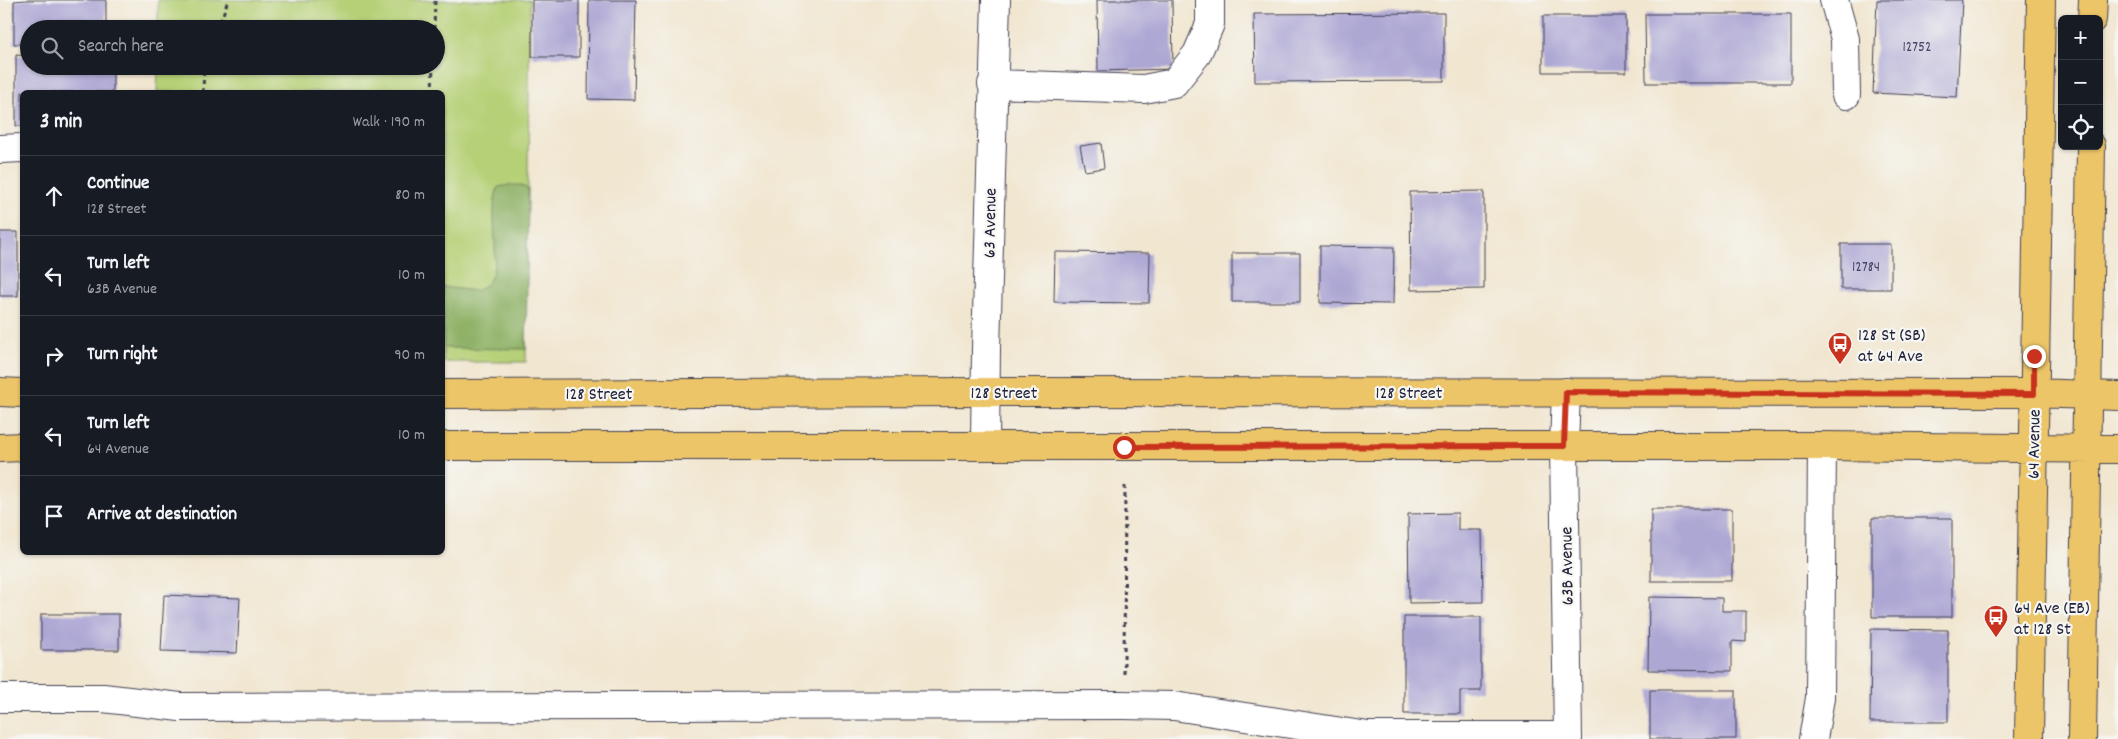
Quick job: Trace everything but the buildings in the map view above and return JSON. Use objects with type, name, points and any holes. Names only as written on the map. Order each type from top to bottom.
[{"type":"main road","name":"64 Avenue","points":[[2029,739],[2041,0]]},
{"type":"main road","points":[[2092,15],[2093,0]]},
{"type":"main road","points":[[2082,739],[2091,150]]},
{"type":"main road","points":[[0,392],[20,393]]},
{"type":"main road","name":"128 Street","points":[[445,394],[1566,392],[2086,395]]},
{"type":"main road","points":[[2086,395],[2118,396]]},
{"type":"main road","points":[[445,446],[1822,446],[2086,448],[2118,450]]},
{"type":"main road","points":[[0,448],[20,448]]},
{"type":"street","name":"63 Avenue","points":[[985,446],[992,84],[996,0]]},
{"type":"street","points":[[992,84],[1144,88],[1174,83],[1197,54],[1210,24],[1210,0]]},
{"type":"street","points":[[1834,0],[1845,39],[1846,95]]},
{"type":"street","points":[[0,148],[20,148]]},
{"type":"street","name":"63B Avenue","points":[[1566,392],[1564,446],[1568,738]]},
{"type":"street","points":[[1813,739],[1820,698],[1822,446]]},
{"type":"street","points":[[0,698],[103,698],[180,707],[1166,706],[1368,736],[1568,738]]},
{"type":"path","points":[[221,20],[228,0]]},
{"type":"path","points":[[434,20],[435,0]]},
{"type":"path","points":[[203,90],[204,75]]},
{"type":"path","points":[[432,90],[433,75]]},
{"type":"path","points":[[1124,682],[1125,485]]},
{"type":"green space","points":[[158,0],[530,0],[526,362],[445,362],[445,90],[157,90],[158,75],[445,75],[445,20],[158,20]]},
{"type":"green space","points":[[520,185],[528,189],[526,349],[445,348],[445,287],[476,291],[489,281],[493,271],[495,260],[494,211],[498,187]]},
{"type":"place","name":"128 St (SB) at 64 Ave","points":[[1840,365]]},
{"type":"place","name":"64 Ave (EB) at 128 St","points":[[1996,638]]},
{"type":"route","points":[[1124,447],[1564,446],[1566,392],[2034,394],[2034,356]]}]
